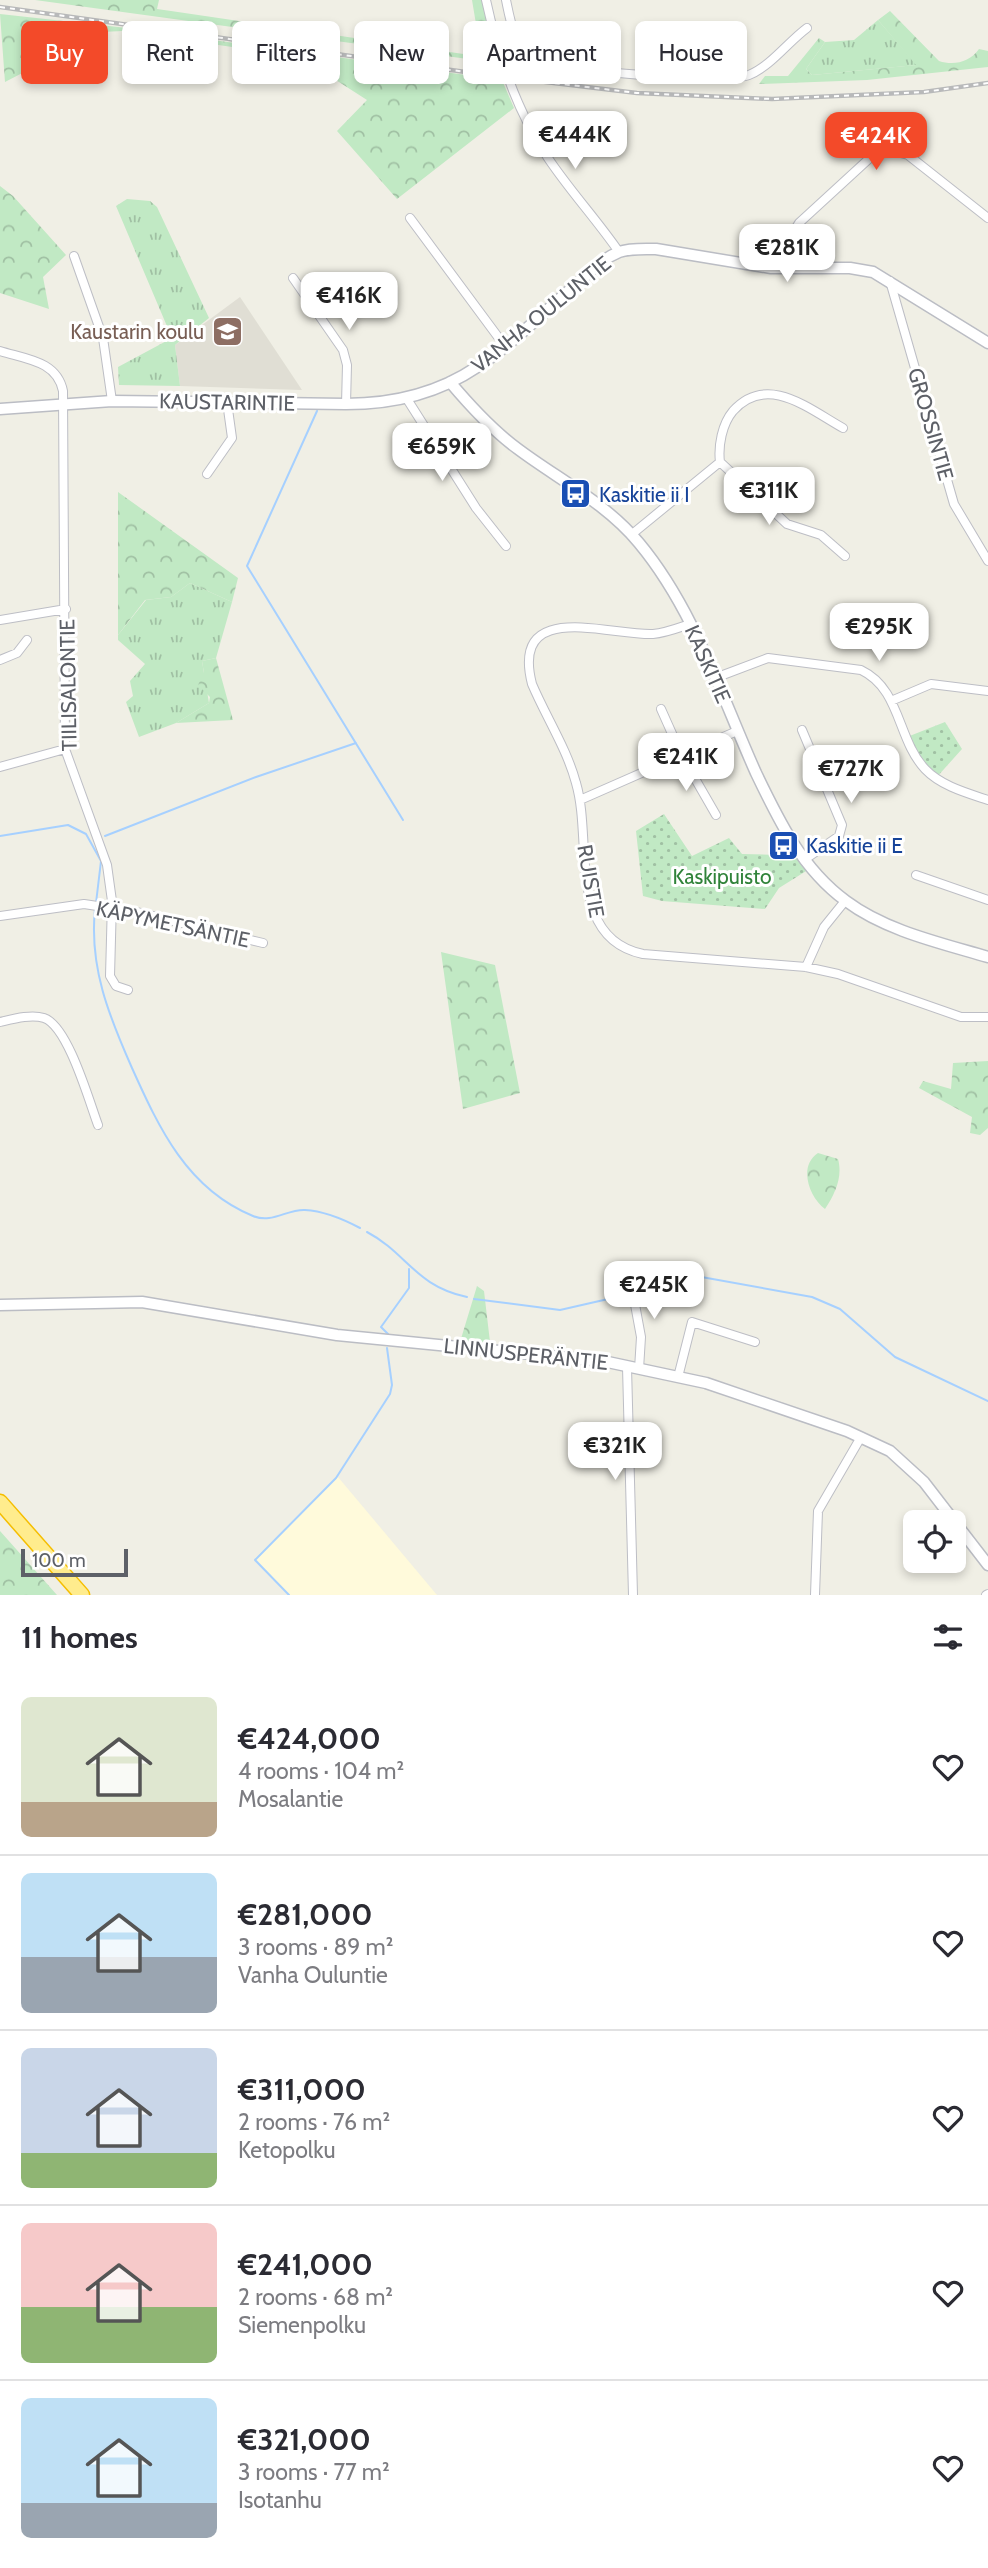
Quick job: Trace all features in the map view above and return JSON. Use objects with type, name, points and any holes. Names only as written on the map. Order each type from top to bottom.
[{"type":"highway","points":[[0,1502],[82,1595]]},
{"type":"street","points":[[486,0],[501,62],[528,124],[549,160],[620,252]]},
{"type":"street","points":[[506,0],[516,37],[528,56],[540,63],[574,69],[701,78],[743,77],[757,71],[807,28]]},
{"type":"street","points":[[785,268],[789,239],[799,223],[872,156],[886,149],[908,155],[988,218]]},
{"type":"street","points":[[410,218],[505,345]]},
{"type":"street","name":"VANHA OULUNTIE","points":[[450,382],[479,366],[593,267],[620,252],[656,249],[785,268],[850,268],[873,272],[988,343]]},
{"type":"street","points":[[74,256],[103,338],[112,401]]},
{"type":"street","points":[[293,278],[343,350],[346,365],[346,404]]},
{"type":"street","name":"GROSSINTIE","points":[[890,281],[954,504],[988,561]]},
{"type":"street","name":"TIILISALONTIE","points":[[0,351],[52,368],[60,377],[63,404],[66,609],[65,749],[104,855],[112,908],[110,976],[116,986],[128,990]]},
{"type":"street","name":"KAUSTARINTIE","points":[[0,409],[112,401],[384,404],[407,399],[450,382]]},
{"type":"street","name":"KASKITIE","points":[[450,382],[497,433],[596,503],[631,535],[650,558],[690,624],[790,841],[804,860],[845,901],[888,924],[988,957]]},
{"type":"street","points":[[844,428],[785,396],[760,393],[749,397],[730,415],[720,442],[720,462],[788,524],[821,535],[845,556]]},
{"type":"street","points":[[407,399],[475,508],[506,546]]},
{"type":"street","points":[[206,474],[232,438],[227,402]]},
{"type":"street","points":[[631,535],[720,462]]},
{"type":"street","points":[[0,620],[66,609]]},
{"type":"street","name":"RUISTIE","points":[[690,624],[652,634],[564,626],[549,632],[536,643],[529,662],[532,684],[571,770],[580,800],[592,912],[597,924],[616,945],[643,954],[806,967],[838,974],[961,1017],[988,1017]]},
{"type":"street","points":[[0,660],[17,653],[27,640]]},
{"type":"street","points":[[715,678],[760,660],[797,660],[861,670],[880,683],[917,759],[927,771],[945,783],[988,800]]},
{"type":"street","points":[[891,701],[932,684],[988,691]]},
{"type":"street","points":[[661,709],[682,756],[716,815]]},
{"type":"street","points":[[802,730],[842,825],[839,836],[804,860]]},
{"type":"street","points":[[580,800],[737,731]]},
{"type":"street","points":[[0,767],[65,749]]},
{"type":"street","points":[[916,874],[988,900]]},
{"type":"street","points":[[806,967],[824,927],[845,901]]},
{"type":"street","name":"KÄPYMETSÄNTIE","points":[[0,916],[84,904],[263,943]]},
{"type":"street","points":[[0,1021],[35,1017],[53,1024],[70,1052],[99,1125]]},
{"type":"street","points":[[634,1595],[633,1368],[641,1337],[634,1299],[637,1272]]},
{"type":"street","name":"LINNUSPERÄNTIE","points":[[0,1305],[142,1302],[337,1335],[466,1346],[633,1368],[678,1377],[808,1417],[861,1437],[905,1462],[988,1565]]},
{"type":"street","points":[[678,1377],[692,1322],[755,1342]]},
{"type":"street","points":[[815,1595],[818,1511],[861,1437]]},
{"type":"shaded area","name":"Kaustarin koulu","points":[[240,297],[302,390],[180,386],[175,345]]},
{"type":"shaded area","points":[[338,1477],[437,1595],[288,1595],[255,1558]]},
{"type":"green space","points":[[35,0],[159,0],[157,9],[239,21],[232,21],[232,27],[218,25],[218,21],[189,21]]},
{"type":"green space","points":[[472,0],[485,0],[489,21],[476,21]]},
{"type":"green space","points":[[890,11],[939,61],[961,62],[979,49],[988,51],[988,67],[867,80],[759,84],[765,76],[788,76],[819,38],[825,42],[806,69],[812,75],[916,65],[878,20]]},
{"type":"green space","points":[[0,14],[64,21],[21,21],[21,74],[5,82]]},
{"type":"green space","points":[[878,20],[917,65],[812,75],[806,69],[825,42],[854,40]]},
{"type":"green space","points":[[108,26],[122,27],[122,31],[108,32]]},
{"type":"green space","points":[[340,36],[354,38],[354,44],[340,42]]},
{"type":"green space","points":[[218,41],[232,43],[232,47],[218,45]]},
{"type":"green space","points":[[449,52],[463,54],[463,58],[449,56]]},
{"type":"green space","points":[[340,58],[354,59],[354,84],[449,84],[449,73],[463,75],[463,84],[504,84],[514,108],[397,199],[337,131],[367,100],[340,83]]},
{"type":"green space","points":[[0,186],[13,196],[66,255],[43,277],[49,309],[0,293]]},
{"type":"green space","points":[[127,199],[150,201],[157,207],[209,318],[175,345],[180,386],[119,385],[118,367],[172,338],[116,206]]},
{"type":"green space","points":[[118,492],[238,578],[232,602],[190,583],[171,597],[145,600],[118,635]]},
{"type":"green space","points":[[190,583],[232,602],[216,658],[202,661],[209,703],[176,723],[139,737],[126,702],[133,696],[130,681],[145,664],[118,640],[118,635],[146,600],[171,597]]},
{"type":"green space","points":[[216,658],[233,720],[176,723],[209,703],[210,697],[198,685],[204,673],[202,661]]},
{"type":"green space","points":[[945,722],[962,749],[936,778],[923,767],[907,737]]},
{"type":"green space","name":"Kaskipuisto","points":[[664,814],[692,856],[729,838],[742,854],[779,855],[794,846],[811,868],[779,888],[765,909],[662,901],[643,896],[636,831]]},
{"type":"green space","points":[[441,952],[495,965],[520,1093],[463,1109]]},
{"type":"green space","points":[[988,1061],[988,1128],[980,1135],[970,1133],[972,1117],[919,1088],[923,1081],[951,1089],[953,1063]]},
{"type":"green space","points":[[818,1153],[838,1159],[839,1166],[837,1185],[825,1209],[810,1189],[807,1173],[808,1166]]},
{"type":"green space","points":[[477,1286],[484,1291],[490,1342],[460,1342]]},
{"type":"green space","points":[[0,1531],[57,1595],[0,1595]]},
{"type":"waterway","points":[[317,411],[247,566],[403,820]]},
{"type":"waterway","points":[[105,836],[256,777],[356,743]]},
{"type":"waterway","points":[[0,836],[68,825],[86,834],[101,861],[96,903]]},
{"type":"waterway","points":[[95,909],[98,971],[116,1029],[153,1113],[193,1173],[210,1190],[253,1216],[267,1218],[298,1210],[312,1211],[333,1216],[360,1228]]},
{"type":"waterway","points":[[367,1232],[381,1240],[435,1285],[467,1297]]},
{"type":"waterway","points":[[388,1334],[381,1327],[409,1288],[409,1269]]},
{"type":"waterway","points":[[639,1292],[696,1276],[812,1297],[840,1309],[895,1357],[988,1401]]},
{"type":"waterway","points":[[474,1299],[560,1310],[630,1294]]},
{"type":"waterway","points":[[289,1595],[255,1560],[336,1478],[390,1394],[392,1385],[387,1348]]},
{"type":"railway","points":[[0,7],[487,75],[637,93],[772,99],[924,92],[988,83]]},
{"type":"place","name":"Kaustarin koulu","points":[[227,331]]},
{"type":"place","name":"Kaskitie ii I","points":[[576,494]]},
{"type":"place","name":"Kaskitie ii E","points":[[783,845]]}]
